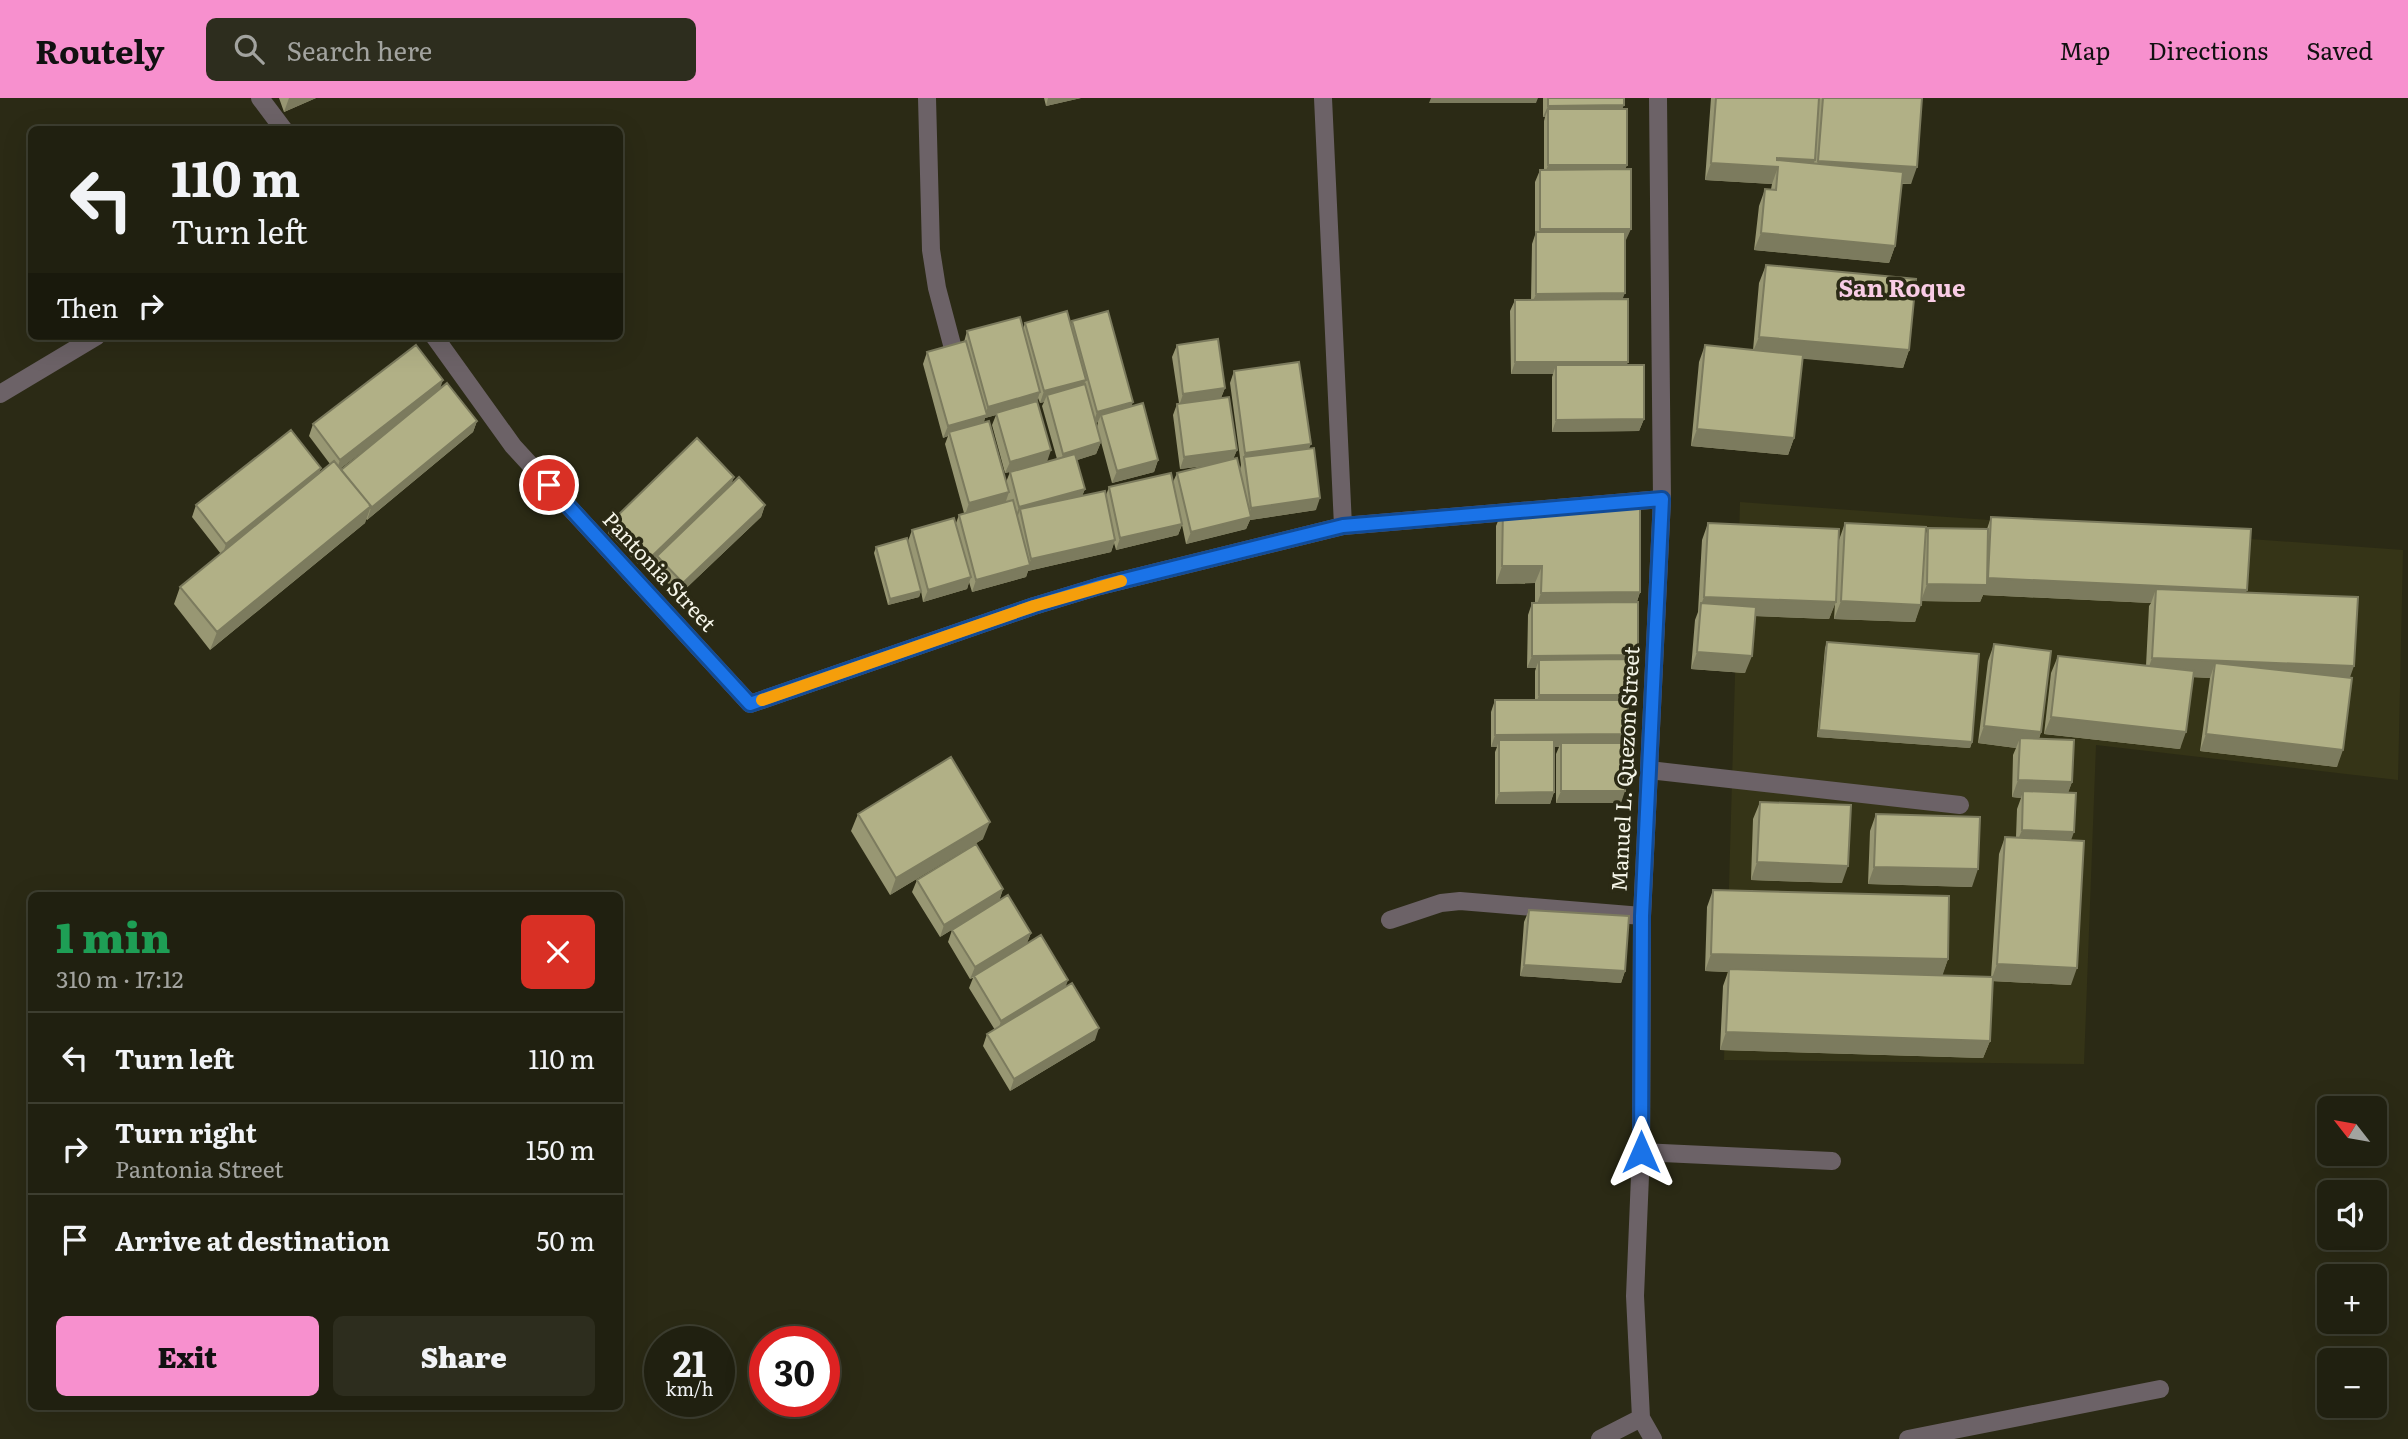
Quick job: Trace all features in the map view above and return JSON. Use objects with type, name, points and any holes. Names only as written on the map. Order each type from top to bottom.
[{"type":"street","points":[[260,98],[281,126]]},
{"type":"street","points":[[927,98],[931,250],[937,288],[956,356]]},
{"type":"street","points":[[1323,98],[1343,526],[1662,499]]},
{"type":"street","name":"Manuel L. Quezon Street","points":[[1653,1439],[1641,1418],[1635,1296],[1641,1152],[1642,916],[1662,499],[1658,98]]},
{"type":"street","points":[[0,394],[90,340]]},
{"type":"street","name":"Pantonia Street","points":[[437,340],[513,446],[750,704],[1034,606],[1100,586],[1343,526]]},
{"type":"street","points":[[1649,770],[1959,805]]},
{"type":"street","points":[[1390,920],[1441,903],[1460,901],[1642,916]]},
{"type":"street","points":[[1641,1152],[1832,1161]]},
{"type":"street","points":[[1908,1439],[2160,1389]]},
{"type":"street","points":[[1600,1439],[1641,1418]]},
{"type":"shaded area","points":[[1740,502],[2403,550],[2398,780],[2096,745],[2084,1064],[1724,1060]]},
{"type":"building","points":[[1548,98],[1624,98],[1624,105],[1548,106]]},
{"type":"building","points":[[1716,98],[1819,98],[1815,160],[1777,160],[1903,172],[1895,246],[1761,233],[1765,189],[1776,190],[1778,167],[1711,163]]},
{"type":"building","points":[[1823,98],[1922,98],[1917,167],[1818,161]]},
{"type":"building","points":[[1548,109],[1627,109],[1627,165],[1548,165]]},
{"type":"building","points":[[1631,169],[1631,229],[1540,229],[1540,170]]},
{"type":"building","points":[[1536,232],[1625,232],[1625,293],[1536,294]]},
{"type":"building","points":[[1766,265],[1916,279],[1909,350],[1759,337]]},
{"type":"building","points":[[1628,299],[1628,362],[1515,362],[1515,300]]},
{"type":"building","points":[[1067,311],[1086,380],[1044,391],[1025,323]]},
{"type":"building","points":[[1108,311],[1133,402],[1097,412],[1072,321]]},
{"type":"building","points":[[1020,317],[1040,392],[988,407],[967,331]]},
{"type":"building","points":[[1218,339],[1225,388],[1183,394],[1177,345]]},
{"type":"building","points":[[966,341],[987,415],[948,426],[927,352]]},
{"type":"building","points":[[416,345],[443,380],[340,460],[313,424]]},
{"type":"building","points":[[1705,345],[1803,355],[1794,438],[1697,429]]},
{"type":"building","points":[[1299,362],[1311,444],[1245,453],[1234,371]]},
{"type":"building","points":[[1556,365],[1644,365],[1644,419],[1556,420]]},
{"type":"building","points":[[447,383],[477,421],[371,508],[341,470]]},
{"type":"building","points":[[1085,384],[1101,442],[1063,454],[1047,395]]},
{"type":"building","points":[[1229,397],[1237,450],[1184,457],[1177,404]]},
{"type":"building","points":[[1037,401],[1051,450],[1010,462],[996,413]]},
{"type":"building","points":[[1143,403],[1158,460],[1117,471],[1101,415]]},
{"type":"building","points":[[989,421],[1009,492],[969,503],[949,432]]},
{"type":"building","points":[[291,430],[321,468],[226,544],[196,505]]},
{"type":"building","points":[[697,438],[734,477],[649,559],[612,521]]},
{"type":"building","points":[[1314,448],[1320,498],[1251,508],[1244,457]]},
{"type":"building","points":[[1075,454],[1085,489],[1019,507],[1010,472]]},
{"type":"building","points":[[1237,458],[1251,517],[1191,532],[1177,473]]},
{"type":"building","points":[[334,461],[371,506],[217,632],[180,587]]},
{"type":"building","points":[[1171,473],[1182,524],[1120,538],[1109,487]]},
{"type":"building","points":[[739,477],[765,505],[683,583],[657,556]]},
{"type":"building","points":[[1105,491],[1115,540],[1031,559],[1020,509]]},
{"type":"building","points":[[1013,500],[1030,565],[976,580],[959,515]]},
{"type":"building","points":[[1640,508],[1640,592],[1541,593],[1542,566],[1502,566],[1503,509]]},
{"type":"building","points":[[1991,517],[2251,529],[2247,590],[1988,578]]},
{"type":"building","points":[[954,518],[971,577],[928,590],[912,530]]},
{"type":"building","points":[[1708,523],[1839,529],[1836,602],[1704,597]]},
{"type":"building","points":[[1845,523],[1926,527],[1921,605],[1841,601]]},
{"type":"building","points":[[1928,528],[1988,529],[1987,585],[1927,584]]},
{"type":"building","points":[[907,538],[921,591],[890,599],[876,547]]},
{"type":"building","points":[[2156,589],[2358,597],[2354,666],[2152,658]]},
{"type":"building","points":[[1638,602],[1638,655],[1532,656],[1532,603]]},
{"type":"building","points":[[1701,603],[1756,607],[1752,656],[1697,652]]},
{"type":"building","points":[[1827,642],[1979,654],[1972,742],[1819,730]]},
{"type":"building","points":[[1994,644],[2051,651],[2041,732],[1984,726]]},
{"type":"building","points":[[2058,656],[2194,671],[2186,732],[2051,717]]},
{"type":"building","points":[[1628,659],[1627,695],[1539,695],[1539,660]]},
{"type":"building","points":[[2215,663],[2352,678],[2343,750],[2206,734]]},
{"type":"building","points":[[1495,700],[1628,700],[1627,734],[1495,735]]},
{"type":"building","points":[[2020,738],[2074,740],[2072,782],[2018,780]]},
{"type":"building","points":[[1499,740],[1554,740],[1554,792],[1499,793]]},
{"type":"building","points":[[1561,743],[1625,743],[1625,791],[1561,791]]},
{"type":"building","points":[[951,757],[990,822],[896,878],[858,814]]},
{"type":"building","points":[[2023,791],[2076,793],[2074,832],[2022,830]]},
{"type":"building","points":[[1760,802],[1851,805],[1848,866],[1757,862]]},
{"type":"building","points":[[1876,814],[1980,817],[1978,869],[1874,867]]},
{"type":"building","points":[[2005,837],[2084,841],[2077,968],[1997,964]]},
{"type":"building","points":[[976,844],[1003,889],[944,925],[917,880]]},
{"type":"building","points":[[1713,890],[1949,896],[1948,959],[1711,954]]},
{"type":"building","points":[[1008,895],[1031,933],[975,967],[952,930]]},
{"type":"building","points":[[1529,910],[1629,916],[1625,971],[1524,965]]},
{"type":"building","points":[[1041,935],[1068,980],[1001,1021],[974,976]]},
{"type":"building","points":[[1729,969],[1993,977],[1990,1041],[1726,1032]]},
{"type":"building","points":[[1072,983],[1099,1028],[1014,1079],[987,1034]]},
{"type":"slow traffic","points":[[762,700],[1034,606],[1121,581]]},
{"type":"district","name":"San Roque","points":[[1902,289]]},
{"type":"route","points":[[549,485],[750,704],[1034,606],[1100,586],[1343,526],[1662,499],[1642,916],[1641,1152]]}]
